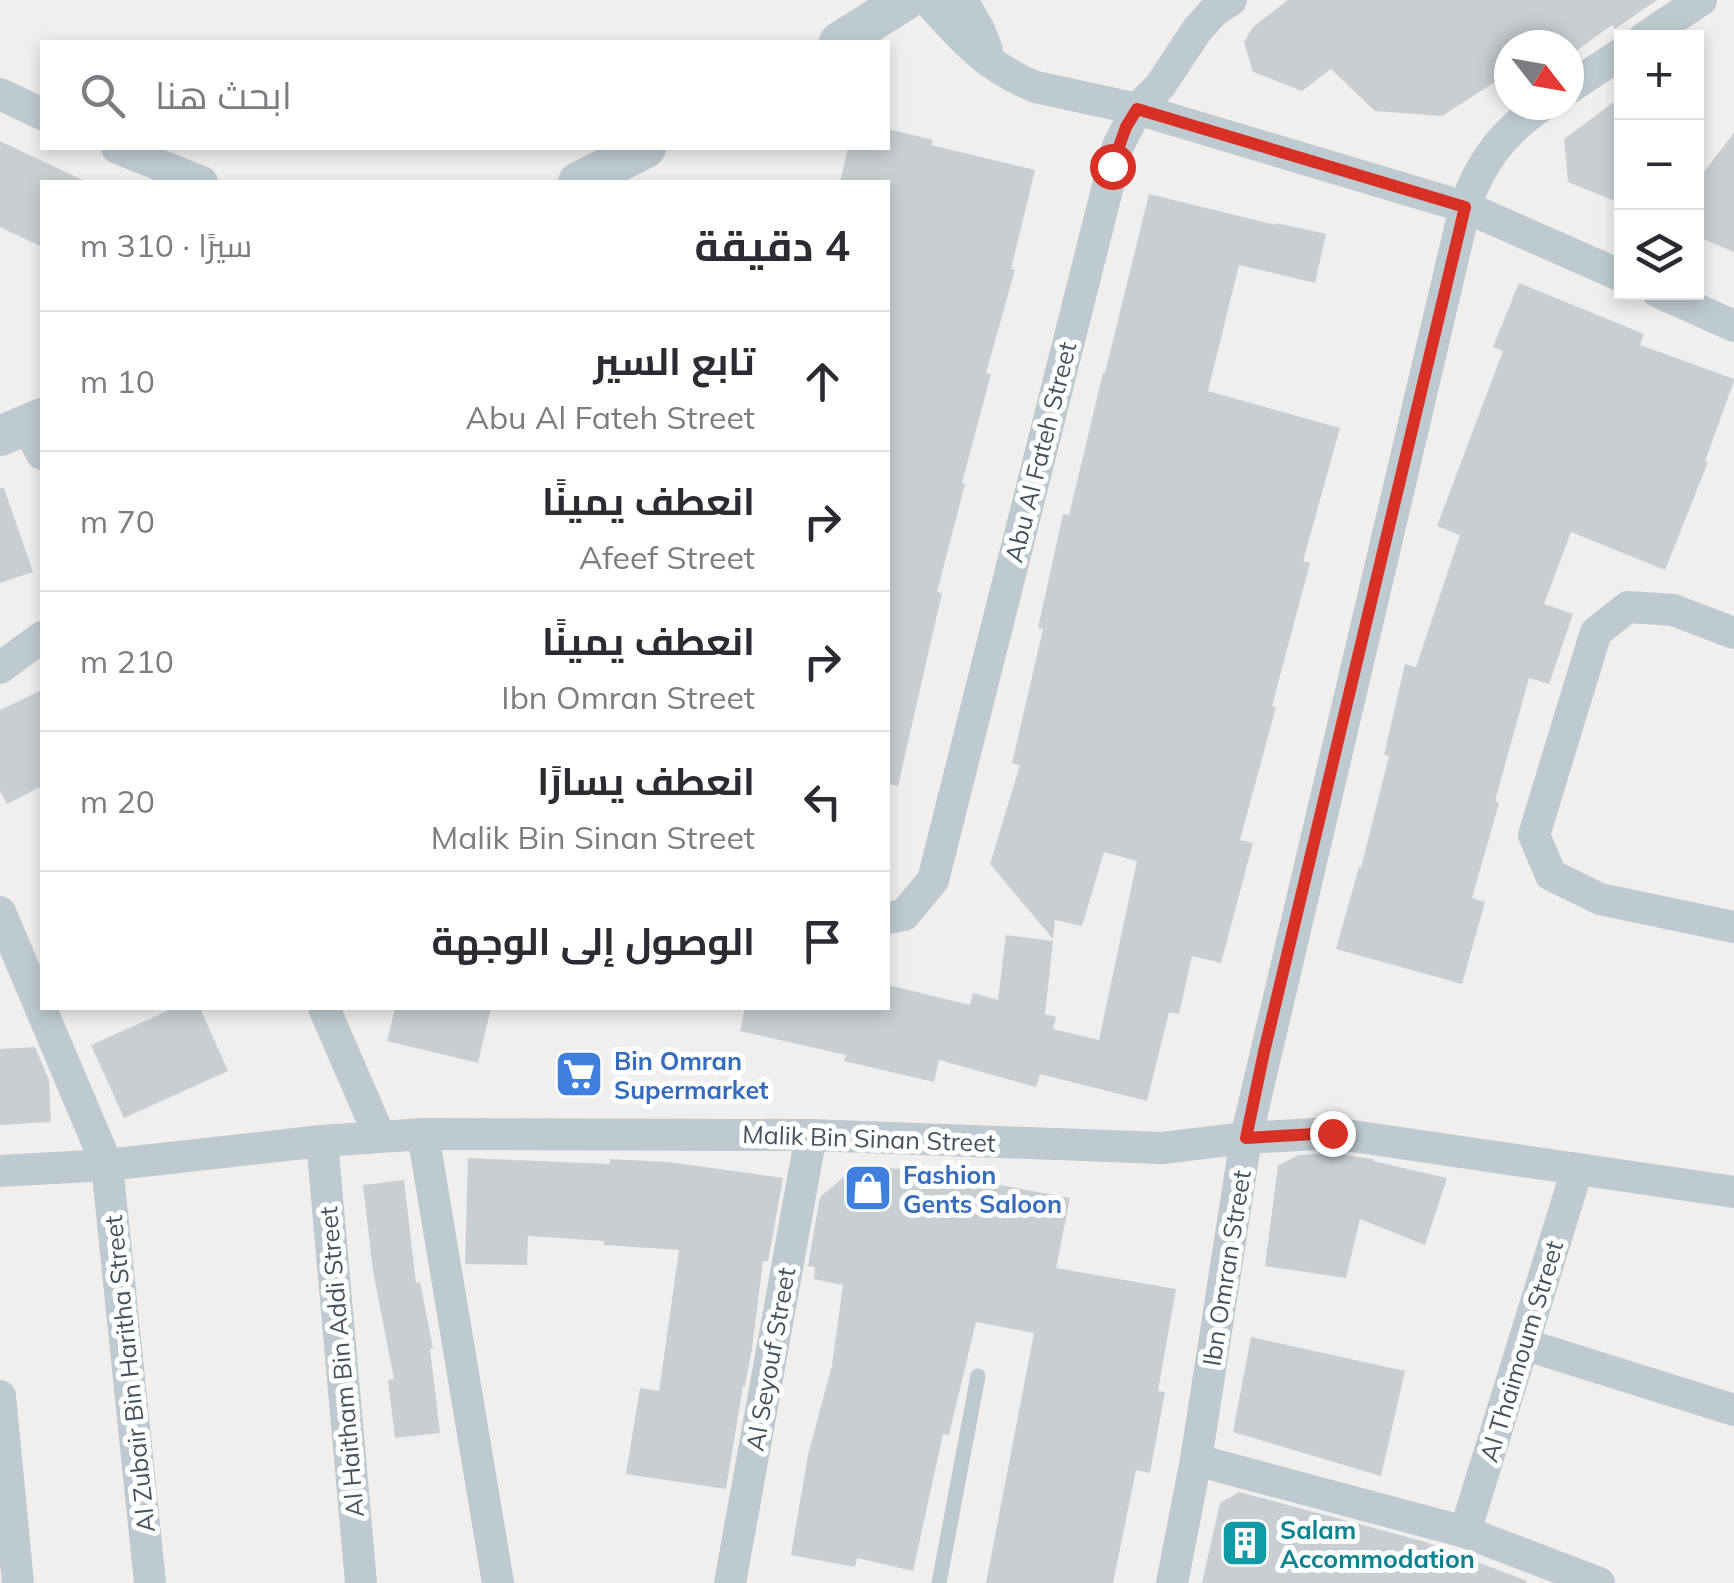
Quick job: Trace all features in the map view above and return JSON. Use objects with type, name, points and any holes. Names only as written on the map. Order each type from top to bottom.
[{"type":"street","points":[[842,40],[906,0]]},
{"type":"street","points":[[928,0],[969,46],[1020,81],[1137,109],[1465,207],[1614,272]]},
{"type":"street","points":[[962,0],[992,64]]},
{"type":"street","name":"Abu Al Fateh Street","points":[[890,918],[904,914],[933,880],[1112,166],[1126,127],[1137,109],[1160,86],[1197,30],[1231,0]]},
{"type":"street","points":[[1656,30],[1700,0]]},
{"type":"street","points":[[1584,78],[1614,58]]},
{"type":"street","points":[[0,94],[40,113]]},
{"type":"street","name":"Ibn Omran Street","points":[[1172,1583],[1196,1460],[1246,1138],[1465,207],[1474,181],[1495,146],[1522,120]]},
{"type":"street","points":[[121,150],[197,180]]},
{"type":"street","points":[[582,180],[642,150]]},
{"type":"street","points":[[1676,300],[1734,326]]},
{"type":"street","points":[[1734,634],[1673,610],[1628,607],[1596,632],[1534,835],[1551,875],[1600,900],[1734,927]]},
{"type":"street","points":[[0,668],[40,638]]},
{"type":"street","name":"Al Zubair Bin Haritha Street","points":[[0,912],[40,1007]]},
{"type":"street","name":"Al Zubair Bin Haritha Street","points":[[41,1010],[107,1165],[150,1583]]},
{"type":"street","points":[[325,1010],[379,1135]]},
{"type":"street","name":"Malik Bin Sinan Street","points":[[0,1171],[107,1165],[379,1135],[811,1134],[1162,1148],[1332,1133],[1734,1192]]},
{"type":"street","points":[[422,1134],[498,1583]]},
{"type":"street","name":"Al Seyouf Street","points":[[730,1583],[811,1134]]},
{"type":"street","name":"Al Haitham Bin Addi Street","points":[[322,1140],[361,1583]]},
{"type":"street","name":"Al Thaimoum Street","points":[[1466,1532],[1577,1170]]},
{"type":"street","points":[[1523,1344],[1734,1410]]},
{"type":"street","points":[[0,1396],[18,1583]]},
{"type":"street","points":[[1196,1460],[1466,1532],[1599,1583]]},
{"type":"lane","points":[[938,1583],[978,1376]]},
{"type":"building","points":[[1288,0],[1657,0],[1584,45],[1584,30],[1494,30],[1494,83],[1442,116],[1375,111],[1331,69],[1302,91],[1253,72],[1244,42],[1253,27]]},
{"type":"building","points":[[1614,102],[1614,201],[1568,182],[1564,139]]},
{"type":"building","points":[[890,129],[933,140],[931,145],[1035,170],[1011,269],[1015,270],[986,373],[991,374],[937,592],[942,593],[898,786],[890,784],[890,180],[840,180],[848,150],[890,150]]},
{"type":"building","points":[[1734,133],[1734,252],[1704,239],[1704,172]]},
{"type":"building","points":[[0,141],[83,180],[40,180],[40,246],[0,227]]},
{"type":"building","points":[[1149,194],[1326,234],[1315,283],[1239,265],[1208,391],[1340,428],[1303,561],[1310,563],[1240,840],[1253,843],[1221,963],[1192,956],[1179,1014],[1169,1012],[1147,1101],[1040,1074],[1036,1087],[939,1060],[934,1082],[844,1061],[846,1055],[740,1031],[745,1010],[890,1010],[890,985],[970,1005],[973,993],[998,1000],[1006,935],[1053,941],[1045,1014],[1056,1017],[1053,1029],[1099,1040],[1137,861],[1104,852],[1082,926],[1055,920],[1053,939],[990,864],[1020,765],[1012,763],[1043,629],[1038,628],[1063,514],[1069,515]]},
{"type":"building","points":[[1519,283],[1644,334],[1640,345],[1734,381],[1705,461],[1708,462],[1665,570],[1571,532],[1544,604],[1573,614],[1549,684],[1529,678],[1472,898],[1485,902],[1462,984],[1336,949],[1389,756],[1384,755],[1405,664],[1416,667],[1460,535],[1437,526],[1503,351],[1493,347]]},
{"type":"building","points":[[0,488],[4,488],[33,572],[0,583]]},
{"type":"building","points":[[40,691],[40,787],[7,804],[0,791],[0,710]]},
{"type":"building","points":[[170,1010],[201,1010],[228,1071],[124,1118],[91,1045]]},
{"type":"building","points":[[395,1010],[491,1010],[478,1063],[387,1041]]},
{"type":"building","points":[[35,1047],[49,1080],[51,1122],[0,1125],[0,1049]]},
{"type":"building","points":[[1331,1153],[1447,1178],[1425,1245],[1360,1219],[1346,1278],[1265,1266],[1278,1165],[1299,1155]]},
{"type":"building","points":[[468,1158],[610,1164],[610,1159],[669,1162],[783,1178],[768,1261],[763,1261],[752,1348],[726,1489],[626,1474],[640,1388],[659,1391],[679,1250],[528,1236],[527,1265],[465,1264]]},
{"type":"building","points":[[857,1166],[948,1172],[947,1175],[1070,1198],[1056,1268],[1176,1289],[1158,1391],[1165,1392],[1150,1473],[1136,1470],[1113,1583],[986,1583],[1034,1333],[976,1322],[949,1435],[943,1434],[913,1571],[857,1558],[855,1567],[791,1555],[808,1455],[832,1365],[843,1285],[814,1279],[815,1267],[808,1266],[820,1197]]},
{"type":"building","points":[[404,1180],[416,1283],[420,1282],[433,1348],[430,1349],[440,1433],[395,1438],[388,1380],[394,1379],[373,1271],[363,1185]]},
{"type":"building","points":[[1251,1337],[1405,1371],[1381,1476],[1233,1432]]},
{"type":"building","points":[[1239,1492],[1422,1541],[1527,1581],[1202,1583],[1220,1503]]},
{"type":"place","name":"Bin Omran Supermarket","points":[[579,1074]]},
{"type":"place","name":"Fashion Gents Saloon","points":[[868,1188]]},
{"type":"place","name":"Salam Accommodation","points":[[1245,1543]]},
{"type":"route","points":[[1112,166],[1137,109],[1465,207],[1246,1138],[1332,1133]]}]
